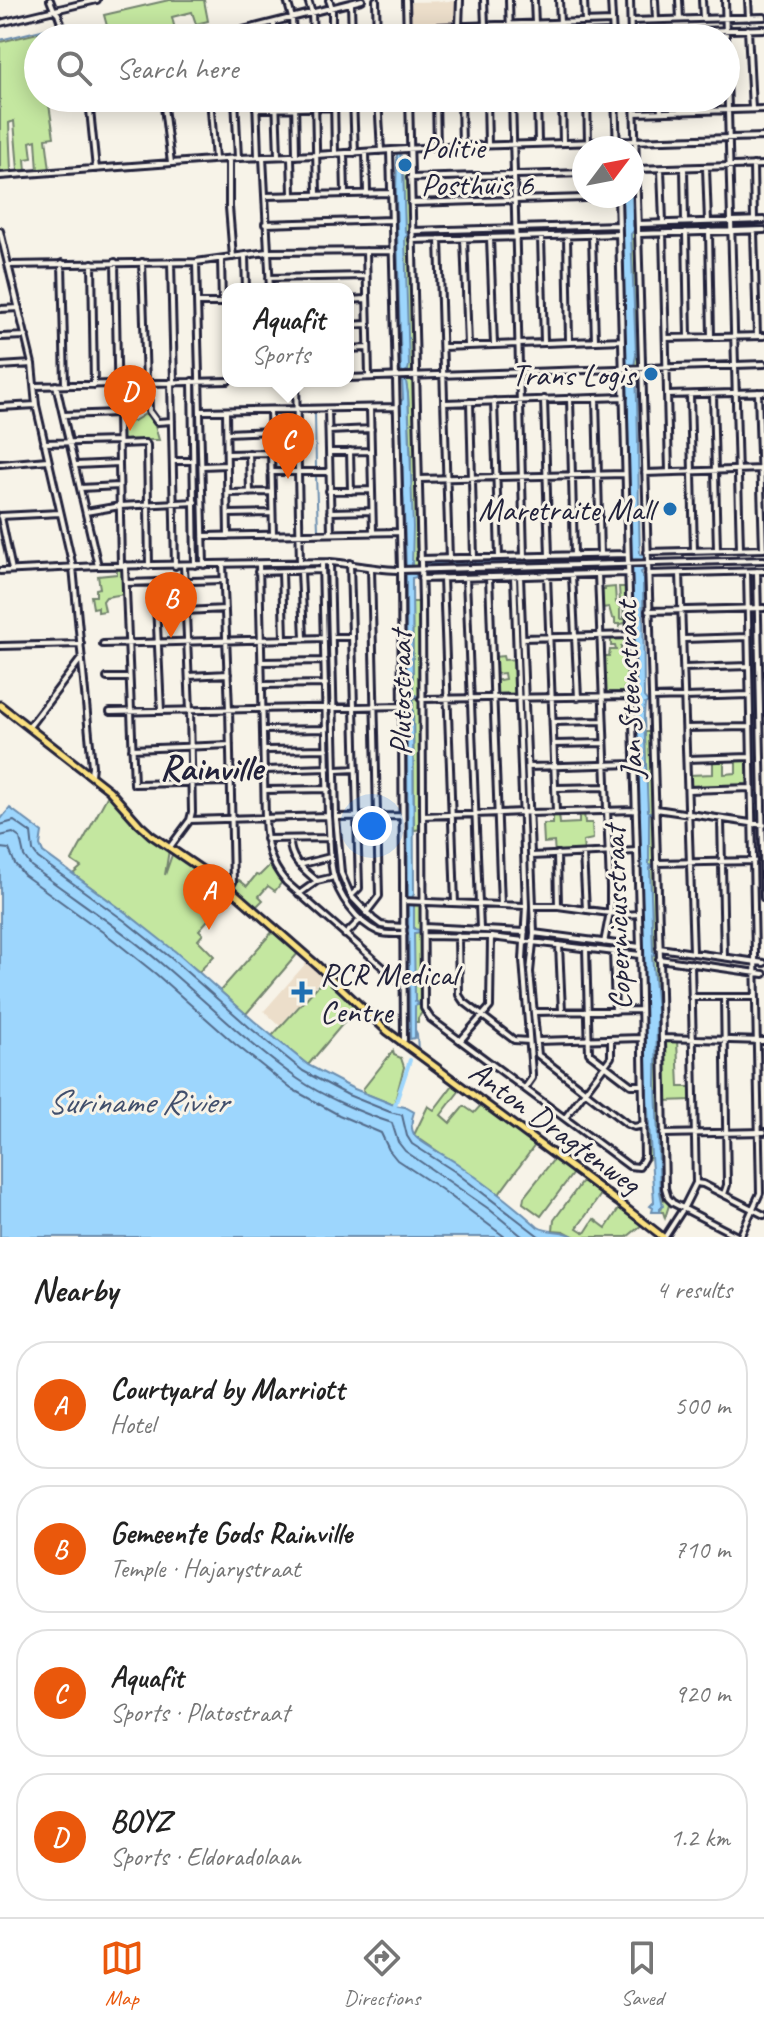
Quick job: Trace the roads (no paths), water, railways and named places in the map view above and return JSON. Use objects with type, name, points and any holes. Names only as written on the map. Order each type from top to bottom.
[{"type":"main road","name":"Anton Dragtenweg","points":[[0,705],[109,790],[139,824],[229,888],[387,1031],[664,1237]]},
{"type":"street","points":[[50,0],[61,24]]},
{"type":"street","points":[[0,23],[97,0]]},
{"type":"street","points":[[287,0],[292,24]]},
{"type":"street","points":[[308,0],[312,24]]},
{"type":"street","points":[[329,0],[332,24]]},
{"type":"street","points":[[269,24],[362,0]]},
{"type":"street","points":[[376,0],[377,24]]},
{"type":"street","points":[[406,0],[407,24]]},
{"type":"street","points":[[459,24],[460,0]]},
{"type":"street","points":[[484,0],[485,24]]},
{"type":"street","points":[[509,0],[510,24]]},
{"type":"street","points":[[534,0],[535,24],[612,21],[611,0]]},
{"type":"street","points":[[559,0],[560,23]]},
{"type":"street","points":[[584,0],[585,22]]},
{"type":"street","points":[[630,0],[631,21],[764,17]]},
{"type":"street","points":[[655,0],[656,20]]},
{"type":"street","points":[[679,0],[680,19]]},
{"type":"street","points":[[702,0],[703,19]]},
{"type":"street","points":[[725,0],[726,24]]},
{"type":"street","points":[[748,0],[749,18]]},
{"type":"street","points":[[351,3],[352,24]]},
{"type":"street","points":[[740,29],[764,29]]},
{"type":"street","points":[[748,29],[752,109]]},
{"type":"street","points":[[740,109],[764,109]]},
{"type":"street","points":[[89,112],[96,169]]},
{"type":"street","points":[[165,112],[171,163]]},
{"type":"street","points":[[211,112],[215,160]]},
{"type":"street","points":[[236,112],[238,158]]},
{"type":"street","points":[[256,112],[269,283]]},
{"type":"street","points":[[276,112],[278,156]]},
{"type":"street","points":[[292,195],[295,112]]},
{"type":"street","points":[[315,112],[317,194]]},
{"type":"street","points":[[334,112],[335,154]]},
{"type":"street","points":[[354,112],[355,153]]},
{"type":"street","points":[[379,112],[381,151]]},
{"type":"street","name":"Plutostraat","points":[[409,112],[421,579],[424,1008],[431,1019],[629,1166],[639,1167],[644,1158]]},
{"type":"street","points":[[436,112],[437,147]]},
{"type":"street","points":[[461,112],[462,147]]},
{"type":"street","points":[[487,112],[488,145]]},
{"type":"street","points":[[512,112],[524,557]]},
{"type":"street","points":[[537,112],[538,143]]},
{"type":"street","points":[[562,112],[563,143]]},
{"type":"street","points":[[587,112],[588,136]]},
{"type":"street","points":[[615,112],[616,136]]},
{"type":"street","points":[[635,113],[683,112]]},
{"type":"street","points":[[728,112],[740,549]]},
{"type":"street","name":"Jan Steenstraat","points":[[635,113],[635,136]]},
{"type":"street","points":[[644,141],[764,137]]},
{"type":"street","points":[[0,176],[238,158],[572,143]]},
{"type":"street","points":[[392,151],[396,407],[403,570],[402,816],[407,901],[402,1043]]},
{"type":"street","points":[[366,152],[367,193]]},
{"type":"street","points":[[344,154],[345,193]]},
{"type":"street","points":[[229,159],[233,257]]},
{"type":"street","points":[[753,165],[754,221]]},
{"type":"street","points":[[644,169],[764,165]]},
{"type":"street","points":[[706,167],[708,222]]},
{"type":"street","points":[[684,168],[685,223]]},
{"type":"street","points":[[661,169],[663,223]]},
{"type":"street","points":[[410,178],[572,173]]},
{"type":"street","points":[[264,196],[391,193]]},
{"type":"street","points":[[411,203],[572,198]]},
{"type":"street","name":"Copernicusstraat","points":[[618,208],[644,1158]]},
{"type":"street","name":"Jan Steenstraat","points":[[637,208],[647,552],[644,562],[648,574],[656,809],[665,1191],[670,1200],[683,1209]]},
{"type":"street","points":[[265,224],[392,220]]},
{"type":"street","points":[[638,224],[764,220]]},
{"type":"street","points":[[412,231],[619,225]]},
{"type":"street","points":[[754,230],[757,336]]},
{"type":"street","points":[[639,234],[764,230]]},
{"type":"street","points":[[709,231],[711,337]]},
{"type":"street","points":[[686,232],[688,337]]},
{"type":"street","points":[[663,233],[669,472]]},
{"type":"street","points":[[412,240],[619,234]]},
{"type":"street","points":[[1,235],[26,336],[36,405],[73,567],[92,766],[90,774]]},
{"type":"street","points":[[592,235],[595,341]]},
{"type":"street","points":[[541,236],[544,342]]},
{"type":"street","points":[[567,236],[569,342]]},
{"type":"street","points":[[464,238],[468,345]]},
{"type":"street","points":[[490,238],[494,345]]},
{"type":"street","points":[[439,239],[449,559]]},
{"type":"street","points":[[366,251],[369,377]]},
{"type":"street","points":[[8,265],[196,262],[267,252],[392,251]]},
{"type":"street","points":[[245,256],[246,283]]},
{"type":"street","points":[[221,259],[223,283]]},
{"type":"street","points":[[115,262],[119,486],[134,784],[230,782]]},
{"type":"street","points":[[142,262],[150,413],[158,422],[172,421]]},
{"type":"street","points":[[171,262],[175,566]]},
{"type":"street","points":[[196,262],[204,565]]},
{"type":"street","points":[[62,263],[65,385]]},
{"type":"street","points":[[92,263],[94,385]]},
{"type":"street","points":[[269,278],[366,276]]},
{"type":"street","points":[[354,300],[366,299]]},
{"type":"street","points":[[197,303],[222,303]]},
{"type":"street","points":[[0,309],[19,308]]},
{"type":"street","points":[[354,325],[367,324]]},
{"type":"street","points":[[0,337],[26,336]]},
{"type":"street","points":[[666,338],[764,336]]},
{"type":"street","points":[[443,347],[622,340]]},
{"type":"street","points":[[354,349],[367,348]]},
{"type":"street","points":[[0,366],[32,364]]},
{"type":"street","points":[[354,378],[764,364]]},
{"type":"street","points":[[192,381],[195,565]]},
{"type":"street","points":[[35,386],[222,381]]},
{"type":"street","points":[[56,385],[98,566]]},
{"type":"street","points":[[296,387],[300,563]]},
{"type":"street","points":[[647,552],[764,549],[761,392],[668,395]]},
{"type":"street","points":[[713,394],[717,550]]},
{"type":"street","points":[[690,395],[694,551]]},
{"type":"street","points":[[444,403],[624,397]]},
{"type":"street","points":[[570,398],[574,555]]},
{"type":"street","points":[[596,398],[600,555]]},
{"type":"street","points":[[544,399],[549,556]]},
{"type":"street","points":[[494,401],[499,557]]},
{"type":"street","points":[[470,402],[474,558]]},
{"type":"street","points":[[0,407],[36,405]]},
{"type":"street","points":[[201,411],[396,407]]},
{"type":"street","points":[[370,408],[373,532]]},
{"type":"street","points":[[328,409],[331,533]]},
{"type":"street","points":[[270,410],[273,534]]},
{"type":"street","points":[[226,411],[228,536]]},
{"type":"street","points":[[64,415],[117,413]]},
{"type":"street","points":[[328,431],[371,429]]},
{"type":"street","points":[[227,433],[270,431]]},
{"type":"street","points":[[44,443],[70,441],[147,445],[149,566]]},
{"type":"street","points":[[350,451],[351,491]]},
{"type":"street","points":[[328,452],[371,451]]},
{"type":"street","points":[[249,453],[250,493]]},
{"type":"street","points":[[227,454],[270,453]]},
{"type":"street","points":[[0,464],[48,460]]},
{"type":"street","points":[[174,461],[193,461]]},
{"type":"street","points":[[76,465],[119,463]]},
{"type":"street","points":[[201,466],[227,465]]},
{"type":"street","points":[[645,473],[763,469]]},
{"type":"street","points":[[271,472],[328,472]]},
{"type":"street","points":[[419,479],[625,474]]},
{"type":"street","points":[[80,488],[119,486]]},
{"type":"street","points":[[329,491],[372,490]]},
{"type":"street","points":[[227,493],[271,492]]},
{"type":"street","points":[[85,512],[120,506],[195,502]]},
{"type":"street","points":[[330,512],[373,511]]},
{"type":"street","points":[[12,570],[0,516],[60,513]]},
{"type":"street","points":[[228,514],[272,513]]},
{"type":"street","points":[[203,536],[400,532]]},
{"type":"street","points":[[420,559],[627,554]]},
{"type":"street","points":[[0,571],[123,565],[330,562],[403,570],[764,560]]},
{"type":"street","points":[[330,562],[339,862],[346,887],[366,913],[381,925],[404,927]]},
{"type":"street","points":[[322,563],[328,816],[334,877],[340,892],[361,919],[378,932],[404,934]]},
{"type":"street","points":[[350,563],[359,888],[351,896]]},
{"type":"street","points":[[223,564],[232,818],[233,882],[229,888]]},
{"type":"street","points":[[259,564],[265,818],[271,862],[277,873],[299,894],[402,984]]},
{"type":"street","points":[[170,847],[190,820],[192,812],[184,565]]},
{"type":"street","points":[[345,935],[379,896],[371,568]]},
{"type":"street","points":[[258,572],[322,570]]},
{"type":"street","points":[[301,571],[304,638]]},
{"type":"street","points":[[757,571],[764,898]]},
{"type":"street","points":[[648,574],[764,571]]},
{"type":"street","points":[[282,572],[284,639]]},
{"type":"street","points":[[683,1209],[739,1237],[760,1195],[747,572]]},
{"type":"street","points":[[421,579],[628,573]]},
{"type":"street","points":[[680,573],[693,952]]},
{"type":"street","points":[[598,574],[610,912],[604,943]]},
{"type":"street","points":[[547,575],[556,812]]},
{"type":"street","points":[[572,575],[578,698]]},
{"type":"street","points":[[517,576],[523,638],[528,767],[523,960],[532,1078],[525,1088]]},
{"type":"street","points":[[517,576],[518,698],[531,856],[534,933],[530,961],[538,1055],[627,1124],[634,1127],[644,1125]]},
{"type":"street","points":[[489,577],[501,905]]},
{"type":"street","points":[[443,578],[455,903]]},
{"type":"street","points":[[466,578],[480,929]]},
{"type":"street","points":[[125,583],[224,580]]},
{"type":"street","points":[[155,582],[161,711]]},
{"type":"street","points":[[648,611],[764,608]]},
{"type":"street","points":[[185,611],[225,609]]},
{"type":"street","points":[[523,638],[631,635]]},
{"type":"street","points":[[103,644],[353,637]]},
{"type":"street","points":[[684,639],[748,637]]},
{"type":"street","points":[[0,646],[81,644]]},
{"type":"street","points":[[29,727],[82,658]]},
{"type":"street","points":[[261,662],[325,661]]},
{"type":"street","points":[[684,668],[749,666]]},
{"type":"street","points":[[189,676],[228,674]]},
{"type":"street","points":[[107,678],[129,678]]},
{"type":"street","points":[[262,685],[326,684]]},
{"type":"street","points":[[652,698],[749,695]]},
{"type":"street","points":[[421,699],[633,696]]},
{"type":"street","points":[[110,712],[402,706]]},
{"type":"street","points":[[553,722],[604,721]]},
{"type":"street","points":[[686,728],[750,727]]},
{"type":"street","points":[[263,730],[327,729]]},
{"type":"street","points":[[554,744],[604,743]]},
{"type":"street","points":[[131,749],[230,745]]},
{"type":"street","points":[[264,750],[327,749]]},
{"type":"street","points":[[687,759],[750,757]]},
{"type":"street","points":[[528,767],[635,764]]},
{"type":"street","points":[[265,770],[328,768]]},
{"type":"street","points":[[336,770],[356,769]]},
{"type":"street","points":[[556,788],[606,787]]},
{"type":"street","points":[[688,790],[751,788]]},
{"type":"street","points":[[265,790],[329,789]]},
{"type":"street","points":[[656,809],[763,825]]},
{"type":"street","points":[[423,816],[636,810]]},
{"type":"street","points":[[190,820],[402,816]]},
{"type":"street","points":[[721,819],[724,957]]},
{"type":"street","points":[[266,839],[330,838]]},
{"type":"street","points":[[290,839],[292,855],[317,881]]},
{"type":"street","points":[[531,856],[637,851]]},
{"type":"street","points":[[557,854],[558,906]]},
{"type":"street","points":[[583,854],[586,910]]},
{"type":"street","points":[[299,865],[330,857]]},
{"type":"street","points":[[657,863],[754,861]]},
{"type":"street","points":[[299,894],[317,881],[334,877]]},
{"type":"street","points":[[407,901],[558,906],[624,915],[639,914]]},
{"type":"street","points":[[424,927],[526,932],[640,947]]},
{"type":"street","points":[[424,936],[491,937],[640,955]]},
{"type":"street","points":[[458,936],[459,995],[514,1040],[642,1038]]},
{"type":"street","points":[[460,1040],[490,1005],[491,937]]},
{"type":"street","points":[[559,945],[562,1012]]},
{"type":"street","points":[[586,948],[589,1053],[631,1085],[643,1085]]},
{"type":"street","points":[[659,948],[764,963]]},
{"type":"street","points":[[613,951],[615,1011]]},
{"type":"street","points":[[659,959],[764,974]]},
{"type":"street","points":[[664,1237],[696,1183],[691,963]]},
{"type":"street","points":[[691,997],[756,997]]},
{"type":"street","points":[[724,998],[727,1187],[724,1194]]},
{"type":"street","points":[[534,1012],[641,1010]]},
{"type":"street","points":[[662,1038],[764,1041]]},
{"type":"street","points":[[565,1118],[604,1066],[612,1052],[611,1040]]},
{"type":"street","points":[[663,1134],[761,1132]]},
{"type":"street","points":[[696,1183],[764,1215]]},
{"type":"water","points":[[397,153],[400,153],[403,168],[405,232],[408,234],[405,238],[409,366],[403,373],[396,195]]},
{"type":"water","points":[[621,208],[632,208],[633,226],[636,228],[631,234],[636,355],[634,366],[626,363]]},
{"type":"water","points":[[634,371],[640,554],[645,558],[640,561],[630,561],[627,373]]},
{"type":"water","points":[[402,379],[406,381],[408,394],[413,527],[412,566],[406,567],[400,402],[403,399]]},
{"type":"water","points":[[622,556],[624,560],[424,565],[426,562]]},
{"type":"water","points":[[631,566],[644,567],[645,570],[641,572],[644,697],[648,702],[644,716],[648,811],[651,813],[649,864],[652,867],[653,951],[656,953],[652,956],[657,1011],[656,1084],[663,1206],[660,1212],[652,1212],[650,1206],[654,1202],[647,1095]]},
{"type":"water","points":[[623,568],[623,572],[425,576],[425,573]]},
{"type":"water","points":[[406,574],[416,574],[412,578],[413,694],[417,696],[413,699],[414,894],[411,900],[408,900],[406,595]]},
{"type":"water","points":[[752,612],[758,820],[755,819],[754,798]]},
{"type":"water","name":"Suriname Rivier","points":[[10,808],[42,832],[40,845],[43,852],[176,952],[308,1065],[352,1088],[414,1112],[412,1127],[418,1139],[479,1179],[538,1227],[575,1237],[0,1237],[0,820]]},
{"type":"water","points":[[408,902],[414,906],[414,929],[420,930],[414,933],[415,1001],[419,1004],[415,1006],[415,1038],[410,1039]]},
{"type":"waterway","points":[[0,40],[24,34]]},
{"type":"waterway","points":[[193,265],[196,379]]},
{"type":"waterway","points":[[196,386],[199,561]]},
{"type":"waterway","points":[[315,413],[316,469]]},
{"type":"waterway","points":[[316,475],[318,530]]},
{"type":"waterway","points":[[327,566],[328,634]]},
{"type":"waterway","points":[[517,581],[521,696]]},
{"type":"waterway","points":[[329,642],[331,703]]},
{"type":"waterway","points":[[580,694],[599,693]]},
{"type":"waterway","points":[[605,694],[628,693]]},
{"type":"waterway","points":[[529,695],[548,694]]},
{"type":"waterway","points":[[556,694],[575,695]]},
{"type":"waterway","points":[[450,695],[467,695]]},
{"type":"waterway","points":[[473,695],[490,695]]},
{"type":"waterway","points":[[497,695],[513,695]]},
{"type":"waterway","points":[[521,703],[525,807]]},
{"type":"waterway","points":[[331,709],[334,813]]},
{"type":"waterway","points":[[526,815],[529,903]]},
{"type":"waterway","points":[[334,821],[338,870],[346,891],[362,914]]},
{"type":"waterway","points":[[529,910],[530,929]]},
{"type":"waterway","points":[[367,918],[381,929],[400,931]]},
{"type":"waterway","points":[[429,931],[520,937]]},
{"type":"waterway","points":[[538,939],[634,952]]},
{"type":"waterway","points":[[528,944],[525,963],[528,1002]]},
{"type":"waterway","points":[[415,1030],[418,1051]]},
{"type":"waterway","points":[[533,1059],[534,1074]]},
{"type":"waterway","points":[[393,1111],[410,1060]]},
{"type":"place","name":"Politie Posthuis 6","points":[[405,165]]},
{"type":"place","name":"Trans Logis","points":[[651,374]]},
{"type":"place","name":"BOYZ","points":[[130,431]]},
{"type":"place","name":"Aquafit","points":[[288,479]]},
{"type":"place","name":"Maretraite Mall","points":[[670,509]]},
{"type":"place","name":"Gemeente Gods Rainville","points":[[171,638]]},
{"type":"place","name":"Courtyard by Marriott","points":[[209,930]]},
{"type":"place","name":"RCR Medical Centre","points":[[302,992]]},
{"type":"district","name":"Rainville","points":[[211,768]]}]
